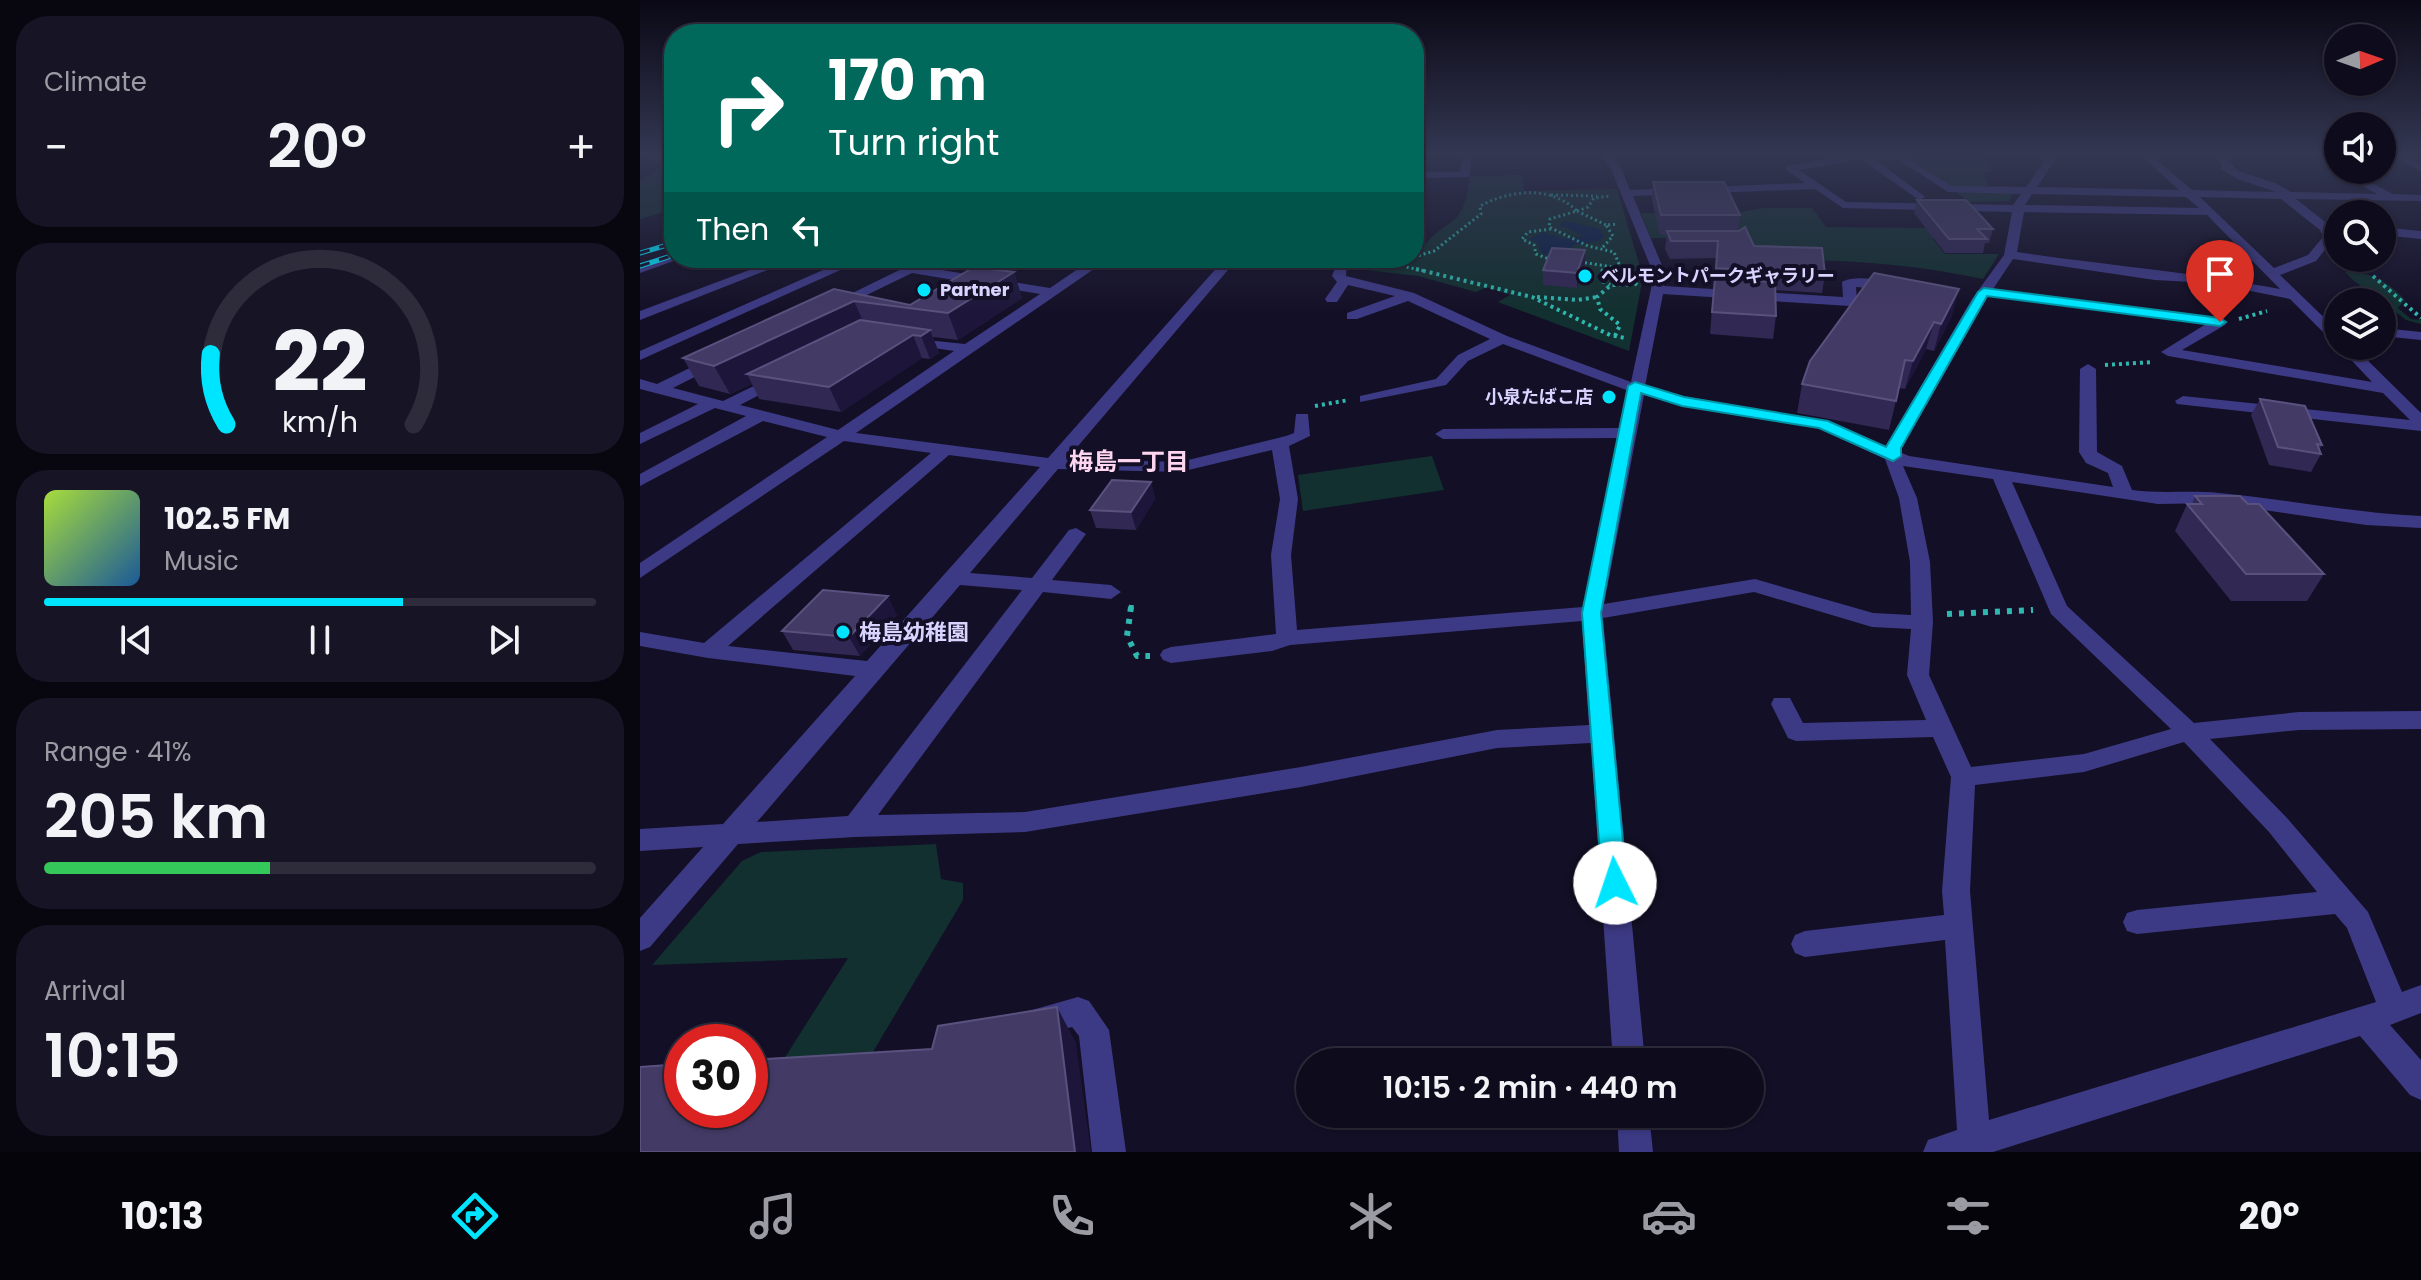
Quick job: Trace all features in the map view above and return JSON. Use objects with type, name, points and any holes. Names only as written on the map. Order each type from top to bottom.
[{"type":"street","points":[[1628,1048],[1592,613],[1635,386],[1644,362],[1650,288],[1660,275],[1654,242],[1629,207]]},
{"type":"street","points":[[1974,1143],[1956,891],[1963,777],[1918,675],[1922,618],[1920,562],[1908,498],[1893,448],[1976,296],[2010,255],[2022,207]]},
{"type":"street","points":[[2145,207],[2210,212]]},
{"type":"street","points":[[2204,207],[2324,323]]},
{"type":"street","points":[[2302,207],[2324,223]]},
{"type":"street","points":[[2396,232],[2421,235]]},
{"type":"street","points":[[2273,273],[2312,258],[2324,243]]},
{"type":"street","points":[[2010,255],[2155,276],[2211,279],[2300,300]]},
{"type":"street","points":[[640,269],[664,262]]},
{"type":"street","points":[[640,316],[766,268]]},
{"type":"street","points":[[640,356],[838,268]]},
{"type":"street","points":[[971,281],[996,268]]},
{"type":"street","points":[[640,572],[1052,292],[1083,268]]},
{"type":"street","points":[[640,938],[1223,268]]},
{"type":"street","points":[[1341,268],[1338,276],[1345,280],[1409,296],[1502,339],[1612,382],[1682,401],[1822,424],[1905,461],[2001,478],[2158,499],[2216,498],[2366,519],[2421,522]]},
{"type":"street","points":[[826,309],[911,269],[1052,292]]},
{"type":"street","points":[[1332,299],[1345,280]]},
{"type":"street","points":[[1650,288],[1850,302],[1849,282],[1910,288]]},
{"type":"street","points":[[1352,316],[1409,296]]},
{"type":"street","points":[[1976,296],[2220,322]]},
{"type":"street","points":[[2168,352],[2220,322]]},
{"type":"street","points":[[2396,333],[2421,336]]},
{"type":"street","points":[[897,339],[968,349]]},
{"type":"street","points":[[1366,399],[1441,382],[1463,358],[1502,339]]},
{"type":"street","points":[[2168,352],[2388,389]]},
{"type":"street","points":[[640,397],[728,355]]},
{"type":"street","points":[[2359,360],[2421,424]]},
{"type":"street","points":[[2088,369],[2088,452],[2092,459],[2116,470],[2125,494]]},
{"type":"street","points":[[640,439],[797,370]]},
{"type":"street","points":[[640,384],[841,436],[1055,464],[1180,467],[1302,436],[1302,417]]},
{"type":"street","points":[[2183,401],[2421,424]]},
{"type":"street","points":[[640,481],[759,416]]},
{"type":"street","points":[[1443,435],[1627,433]]},
{"type":"street","points":[[1280,444],[1289,499],[1281,555],[1287,638]]},
{"type":"street","points":[[708,651],[944,451]]},
{"type":"street","points":[[1106,490],[1123,466]]},
{"type":"street","points":[[2001,478],[2058,609],[2189,732],[2278,825],[2358,921],[2421,1084]]},
{"type":"street","points":[[855,826],[1076,534]]},
{"type":"street","points":[[955,578],[1111,592]]},
{"type":"street","points":[[1171,655],[1272,644],[1287,638],[1592,613],[1755,585],[1872,620],[1922,618]]},
{"type":"street","points":[[640,639],[708,651],[874,670]]},
{"type":"street","points":[[1782,704],[1796,732],[1941,728]]},
{"type":"street","points":[[1963,777],[2084,763],[2189,732],[2299,721],[2421,720]]},
{"type":"street","points":[[640,840],[855,826],[1025,822],[1301,777],[1497,739],[1603,733]]},
{"type":"street","points":[[2137,922],[2342,901]]},
{"type":"street","points":[[1805,944],[1958,926]]},
{"type":"street","points":[[1940,1152],[2393,1009]]},
{"type":"street","points":[[1001,1031],[1078,1011],[1094,1030],[1109,1152]]},
{"type":"street","points":[[1634,1128],[1636,1152]]},
{"type":"path","points":[[1424,255],[1442,246],[1481,214],[1480,207]]},
{"type":"path","points":[[1573,207],[1586,218],[1606,225],[1625,224]]},
{"type":"path","points":[[1552,229],[1547,223],[1550,219],[1588,207]]},
{"type":"path","points":[[1602,248],[1613,236],[1606,225]]},
{"type":"path","points":[[1555,261],[1539,257],[1534,245],[1522,239],[1528,232],[1552,229],[1602,248],[1618,256],[1619,268],[1632,285]]},
{"type":"path","points":[[1582,263],[1578,247],[1585,244]]},
{"type":"path","points":[[1424,262],[1428,271]]},
{"type":"path","points":[[1568,262],[1619,268]]},
{"type":"path","points":[[1604,267],[1600,280],[1611,285],[1650,288]]},
{"type":"path","points":[[1413,268],[1532,297],[1566,300],[1597,297],[1611,285]]},
{"type":"path","points":[[2373,276],[2421,318]]},
{"type":"path","points":[[1532,297],[1615,337],[1630,338]]},
{"type":"path","points":[[1597,297],[1600,309],[1620,325],[1615,337]]},
{"type":"path","points":[[2220,322],[2300,300]]},
{"type":"path","points":[[2088,369],[2089,365],[2113,361],[2153,362],[2168,352]]},
{"type":"path","points":[[1302,417],[1303,408],[1366,399]]},
{"type":"path","points":[[1111,592],[1130,593],[1134,602],[1127,636],[1137,656],[1171,655]]},
{"type":"path","points":[[1922,618],[2058,609]]},
{"type":"green space","points":[[640,207],[664,207],[664,212],[640,219]]},
{"type":"green space","points":[[1464,207],[1622,207],[1643,277],[1629,351],[1498,302],[1510,295],[1487,287],[1476,292],[1418,276],[1348,268],[1424,268],[1424,246]]},
{"type":"green space","points":[[1763,208],[1812,208],[1826,227],[1938,228],[1933,239],[1945,254],[1999,254],[1983,279],[1871,263],[1757,261],[1746,238],[1651,238],[1641,213],[1729,214]]},
{"type":"green space","points":[[2345,272],[2374,277],[2393,288],[2364,288]]},
{"type":"green space","points":[[2396,291],[2405,300],[2398,308],[2411,319],[2421,320],[2421,324],[2406,320],[2396,312]]},
{"type":"green space","points":[[1432,456],[1444,490],[1303,511],[1298,475]]},
{"type":"green space","points":[[936,844],[941,879],[963,883],[963,900],[870,1057],[784,1059],[848,958],[652,965],[742,861],[761,852]]},
{"type":"water","points":[[1565,221],[1600,229],[1604,237],[1573,245],[1571,250],[1558,258],[1541,253],[1539,244],[1529,239],[1543,232],[1565,239],[1584,236],[1559,225]]},
{"type":"building","points":[[1659,207],[1736,207],[1740,215],[1661,215]]},
{"type":"building","points":[[1923,207],[1972,207],[1993,229],[1977,229],[1987,239],[1949,239]]},
{"type":"building","points":[[1745,227],[1754,246],[1822,248],[1825,274],[1716,268],[1718,241],[1671,241],[1667,231],[1739,231]]},
{"type":"building","points":[[1552,248],[1585,250],[1577,273],[1543,270]]},
{"type":"building","points":[[972,268],[1014,272],[948,313],[854,301],[714,366],[683,358],[834,289],[910,305]]},
{"type":"building","points":[[1874,273],[1959,289],[1941,324],[1934,322],[1913,361],[1905,360],[1896,401],[1802,384],[1810,361]]},
{"type":"building","points":[[1715,278],[1775,282],[1776,316],[1712,312]]},
{"type":"building","points":[[860,320],[930,330],[921,336],[913,335],[829,387],[747,374]]},
{"type":"building","points":[[2260,399],[2305,406],[2322,445],[2317,444],[2321,454],[2278,447]]},
{"type":"building","points":[[1112,480],[1151,482],[1131,512],[1090,510]]},
{"type":"building","points":[[2195,496],[2240,496],[2248,504],[2259,504],[2324,574],[2246,574],[2187,504],[2202,504]]},
{"type":"building","points":[[823,590],[888,596],[849,637],[782,631]]},
{"type":"building","points":[[1057,1007],[1075,1152],[640,1152],[640,1067],[664,1065],[664,1128],[768,1128],[768,1059],[932,1049],[938,1026]]},
{"type":"railway","points":[[640,253],[664,246]]},
{"type":"railway","points":[[640,266],[664,258]]},
{"type":"place","name":"ベルモントパークギャラリー","points":[[1585,276]]},
{"type":"place","name":"Partner","points":[[924,290]]},
{"type":"place","name":"小泉たばこ店","points":[[1609,397]]},
{"type":"place","name":"梅島幼稚園","points":[[843,632]]},
{"type":"district","name":"梅島一丁目","points":[[1129,462]]},
{"type":"route","points":[[1615,883],[1592,603],[1635,386],[1643,392],[1682,401],[1822,424],[1893,456],[1893,448],[1984,292],[2220,322]]}]
